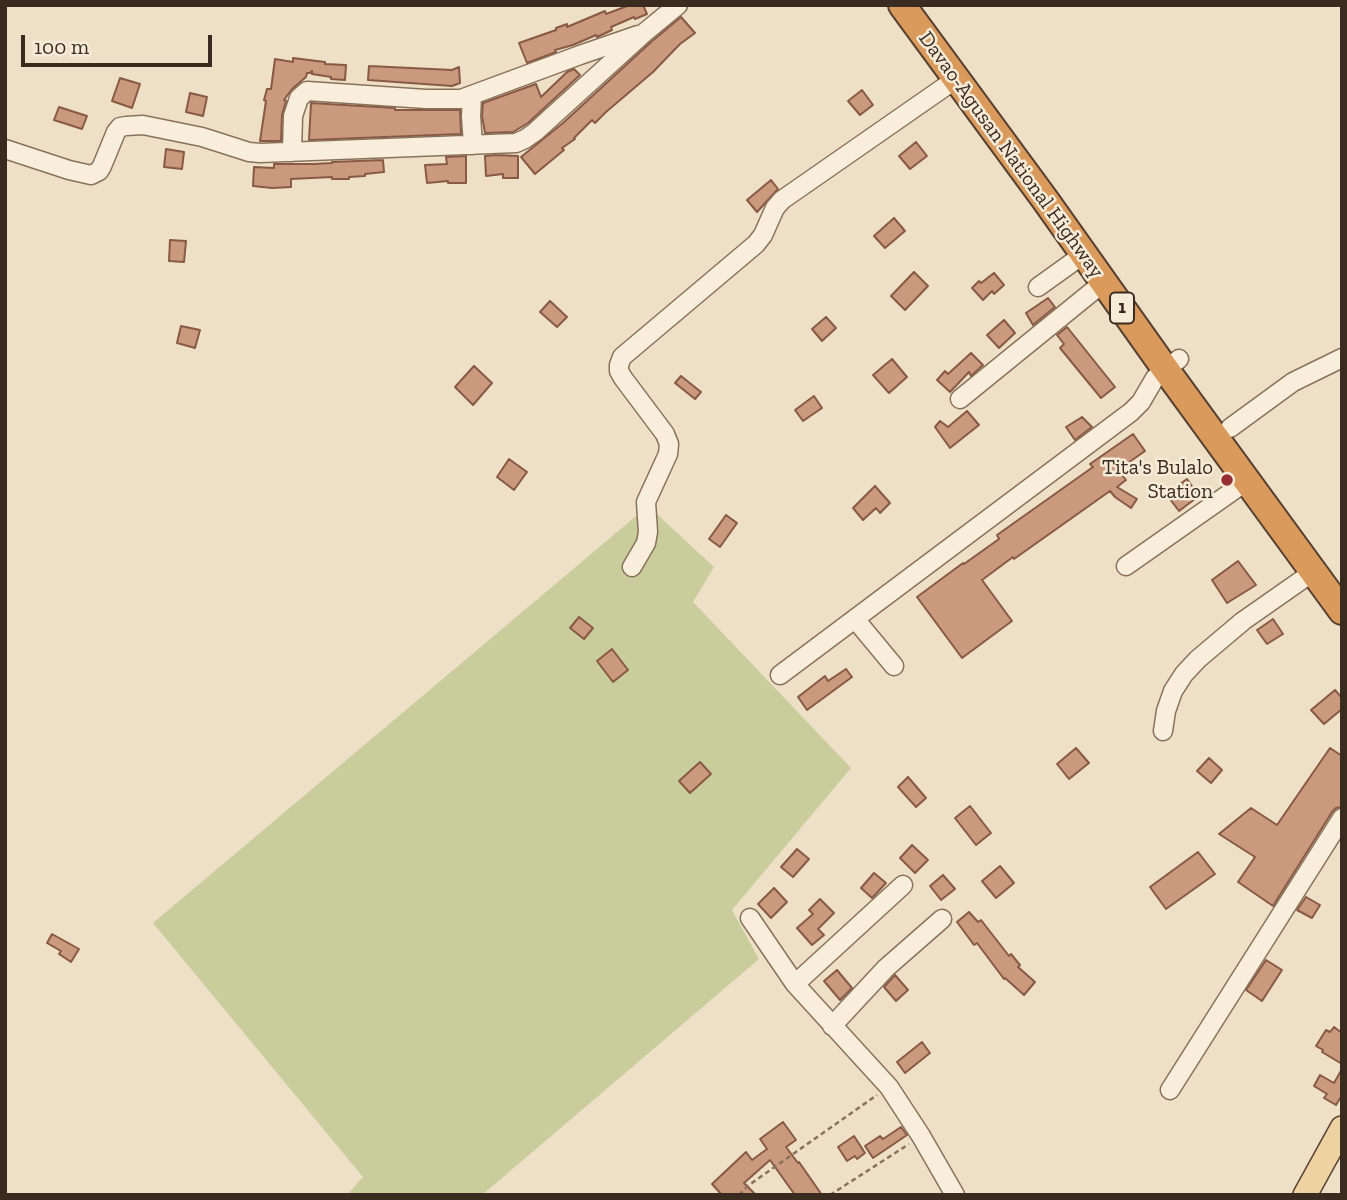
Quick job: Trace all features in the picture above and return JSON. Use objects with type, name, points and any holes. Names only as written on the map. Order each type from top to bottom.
[{"type":"highway","name":"Davao-Agusan National Highway","points":[[902,5],[967,84],[1173,364],[1247,481],[1313,572],[1339,595]]},
{"type":"highway","name":"Davao-Agusan National Highway","points":[[922,5],[967,84],[1084,254],[1104,282],[1230,428],[1339,595]]},
{"type":"main road","points":[[1305,1195],[1342,1128]]},
{"type":"street","points":[[5,149],[91,175],[99,171],[120,127],[133,125],[202,137],[260,153],[505,144],[525,139],[535,132],[678,5]]},
{"type":"street","points":[[292,152],[293,117],[299,98],[307,91],[447,100],[472,96],[644,33]]},
{"type":"street","points":[[632,567],[646,543],[646,502],[668,454],[669,444],[665,434],[619,371],[622,357],[756,244],[782,200],[967,84]]},
{"type":"street","points":[[472,96],[473,145]]},
{"type":"street","points":[[1038,288],[1084,254]]},
{"type":"street","points":[[960,399],[1104,282]]},
{"type":"street","points":[[1230,428],[1293,382],[1342,358]]},
{"type":"street","points":[[780,675],[1131,412],[1141,402],[1154,378],[1173,364]]},
{"type":"street","points":[[1126,566],[1247,481]]},
{"type":"street","points":[[1163,731],[1173,691],[1198,659],[1243,621],[1313,572]]},
{"type":"street","points":[[855,619],[894,666]]},
{"type":"street","points":[[1170,1090],[1342,818]]},
{"type":"street","points":[[796,984],[903,884]]},
{"type":"street","points":[[750,918],[796,984],[889,1087],[955,1195]]},
{"type":"street","points":[[832,1026],[886,968],[942,919]]},
{"type":"path","points":[[739,1195],[749,1185],[889,1087]]},
{"type":"path","points":[[830,1195],[921,1136]]},
{"type":"green space","points":[[648,506],[714,567],[693,602],[851,768],[732,910],[759,959],[482,1195],[347,1195],[363,1177],[153,923]]},
{"type":"building","points":[[630,5],[643,5],[647,14],[611,27],[612,30],[597,37],[596,35],[555,50],[556,52],[527,63],[519,43],[567,24],[567,27],[605,11],[606,14]]},
{"type":"building","points":[[681,17],[695,33],[595,123],[592,120],[575,139],[562,148],[564,150],[535,174],[521,157]]},
{"type":"building","points":[[293,58],[346,65],[345,80],[312,74],[312,71],[307,73],[284,100],[281,141],[260,141],[264,100],[267,89],[271,89],[275,59],[293,62]]},
{"type":"building","points":[[369,66],[452,70],[459,67],[460,83],[452,86],[368,80]]},
{"type":"building","points":[[574,69],[580,75],[528,123],[513,132],[485,133],[483,103],[536,84],[541,97],[567,72]]},
{"type":"building","points":[[120,78],[140,84],[132,108],[112,101]]},
{"type":"building","points":[[862,90],[873,105],[860,115],[848,101]]},
{"type":"building","points":[[190,93],[207,97],[203,116],[186,112]]},
{"type":"building","points":[[311,103],[395,110],[460,110],[461,134],[309,140]]},
{"type":"building","points":[[59,107],[87,116],[82,129],[54,120]]},
{"type":"building","points":[[916,142],[927,156],[910,169],[899,156]]},
{"type":"building","points":[[166,149],[184,152],[182,169],[164,167]]},
{"type":"building","points":[[466,156],[466,183],[427,183],[425,165],[447,164],[446,157]]},
{"type":"building","points":[[485,156],[518,156],[518,178],[503,178],[503,174],[486,176]]},
{"type":"building","points":[[383,160],[384,172],[365,176],[349,179],[291,179],[291,187],[253,186],[254,167]]},
{"type":"building","points":[[771,180],[778,189],[757,212],[747,200]]},
{"type":"building","points":[[894,218],[905,231],[885,248],[874,236]]},
{"type":"building","points":[[170,240],[186,241],[184,262],[169,261]]},
{"type":"building","points":[[914,272],[928,286],[905,310],[891,296]]},
{"type":"building","points":[[994,273],[1004,285],[983,300],[972,288]]},
{"type":"building","points":[[1048,298],[1055,307],[1033,325],[1026,313]]},
{"type":"building","points":[[550,301],[567,317],[557,327],[540,312]]},
{"type":"building","points":[[826,317],[836,328],[822,341],[812,329]]},
{"type":"building","points":[[1004,320],[1015,333],[999,348],[987,335]]},
{"type":"building","points":[[181,326],[200,330],[195,348],[177,343]]},
{"type":"building","points":[[1067,327],[1115,387],[1101,398],[1060,348],[1064,344],[1057,335]]},
{"type":"building","points":[[971,353],[983,365],[971,376],[969,372],[950,392],[937,380],[945,371],[948,374]]},
{"type":"building","points":[[892,359],[907,377],[889,393],[873,375]]},
{"type":"building","points":[[474,366],[492,383],[473,405],[455,387]]},
{"type":"building","points":[[681,376],[701,392],[695,399],[675,383]]},
{"type":"building","points":[[814,396],[822,408],[803,421],[795,410]]},
{"type":"building","points":[[967,411],[979,425],[950,448],[935,427],[940,421],[948,427]]},
{"type":"building","points":[[1082,417],[1092,427],[1075,440],[1066,427]]},
{"type":"building","points":[[1133,434],[1145,451],[1118,470],[1126,480],[1117,487],[1137,499],[1131,508],[1110,491],[982,580],[1012,621],[962,658],[917,597],[999,539],[997,535],[1093,467],[1090,464]]},
{"type":"building","points":[[509,459],[527,472],[514,490],[497,477]]},
{"type":"building","points":[[1187,479],[1199,496],[1179,511],[1166,494]]},
{"type":"building","points":[[875,486],[890,503],[880,513],[876,508],[863,520],[853,508]]},
{"type":"building","points":[[726,515],[737,523],[720,547],[709,539]]},
{"type":"building","points":[[1238,561],[1256,585],[1227,603],[1212,580]]},
{"type":"building","points":[[579,617],[593,628],[584,639],[570,628]]},
{"type":"building","points":[[1273,619],[1283,634],[1267,644],[1257,630]]},
{"type":"building","points":[[612,649],[628,670],[613,682],[597,661]]},
{"type":"building","points":[[846,669],[852,677],[807,710],[798,697],[825,676],[828,681]]},
{"type":"building","points":[[1335,690],[1342,698],[1342,709],[1324,724],[1311,710]]},
{"type":"building","points":[[1076,748],[1089,763],[1069,779],[1057,764]]},
{"type":"building","points":[[1330,748],[1342,756],[1342,807],[1332,812],[1273,906],[1238,882],[1255,857],[1219,834],[1251,808],[1277,825]]},
{"type":"building","points":[[1209,758],[1222,770],[1211,783],[1197,771]]},
{"type":"building","points":[[700,762],[711,774],[690,793],[679,781]]},
{"type":"building","points":[[908,777],[926,798],[916,807],[898,787]]},
{"type":"building","points":[[970,806],[991,833],[976,845],[955,818]]},
{"type":"building","points":[[912,845],[928,860],[915,873],[900,858]]},
{"type":"building","points":[[797,849],[809,859],[793,877],[781,867]]},
{"type":"building","points":[[1198,852],[1215,874],[1166,909],[1150,887]]},
{"type":"building","points":[[1000,866],[1014,883],[996,898],[982,881]]},
{"type":"building","points":[[874,873],[886,883],[872,898],[861,888]]},
{"type":"building","points":[[943,875],[955,889],[941,900],[930,886]]},
{"type":"building","points":[[774,888],[787,902],[771,918],[758,904]]},
{"type":"building","points":[[1306,897],[1320,905],[1312,918],[1297,910]]},
{"type":"building","points":[[820,899],[834,913],[818,929],[824,935],[812,945],[797,928],[813,914],[809,910]]},
{"type":"building","points":[[969,912],[978,922],[981,920],[1009,956],[1011,954],[1020,965],[1018,967],[1035,982],[1024,995],[1004,979],[957,922]]},
{"type":"building","points":[[52,934],[79,949],[71,962],[59,954],[61,951],[47,943]]},
{"type":"building","points":[[1266,960],[1282,970],[1262,1001],[1246,990]]},
{"type":"building","points":[[837,970],[852,988],[840,1000],[824,981]]},
{"type":"building","points":[[895,975],[908,990],[896,1001],[884,987]]},
{"type":"building","points":[[1334,1027],[1342,1033],[1342,1064],[1316,1046],[1326,1030],[1330,1032]]},
{"type":"building","points":[[922,1042],[930,1053],[905,1073],[897,1062]]},
{"type":"building","points":[[1342,1069],[1342,1095],[1336,1105],[1324,1098],[1327,1094],[1314,1086],[1320,1075],[1334,1083]]},
{"type":"building","points":[[783,1122],[796,1140],[786,1147],[822,1195],[795,1195],[770,1160],[744,1183],[756,1195],[722,1195],[712,1184],[746,1152],[752,1160],[767,1149],[760,1139]]},
{"type":"building","points":[[901,1127],[907,1135],[873,1158],[865,1146],[880,1136],[883,1139]]},
{"type":"building","points":[[854,1136],[865,1153],[857,1159],[855,1156],[847,1161],[838,1147]]},
{"type":"place","name":"Tita's Bulalo Station","points":[[1227,480]]}]
